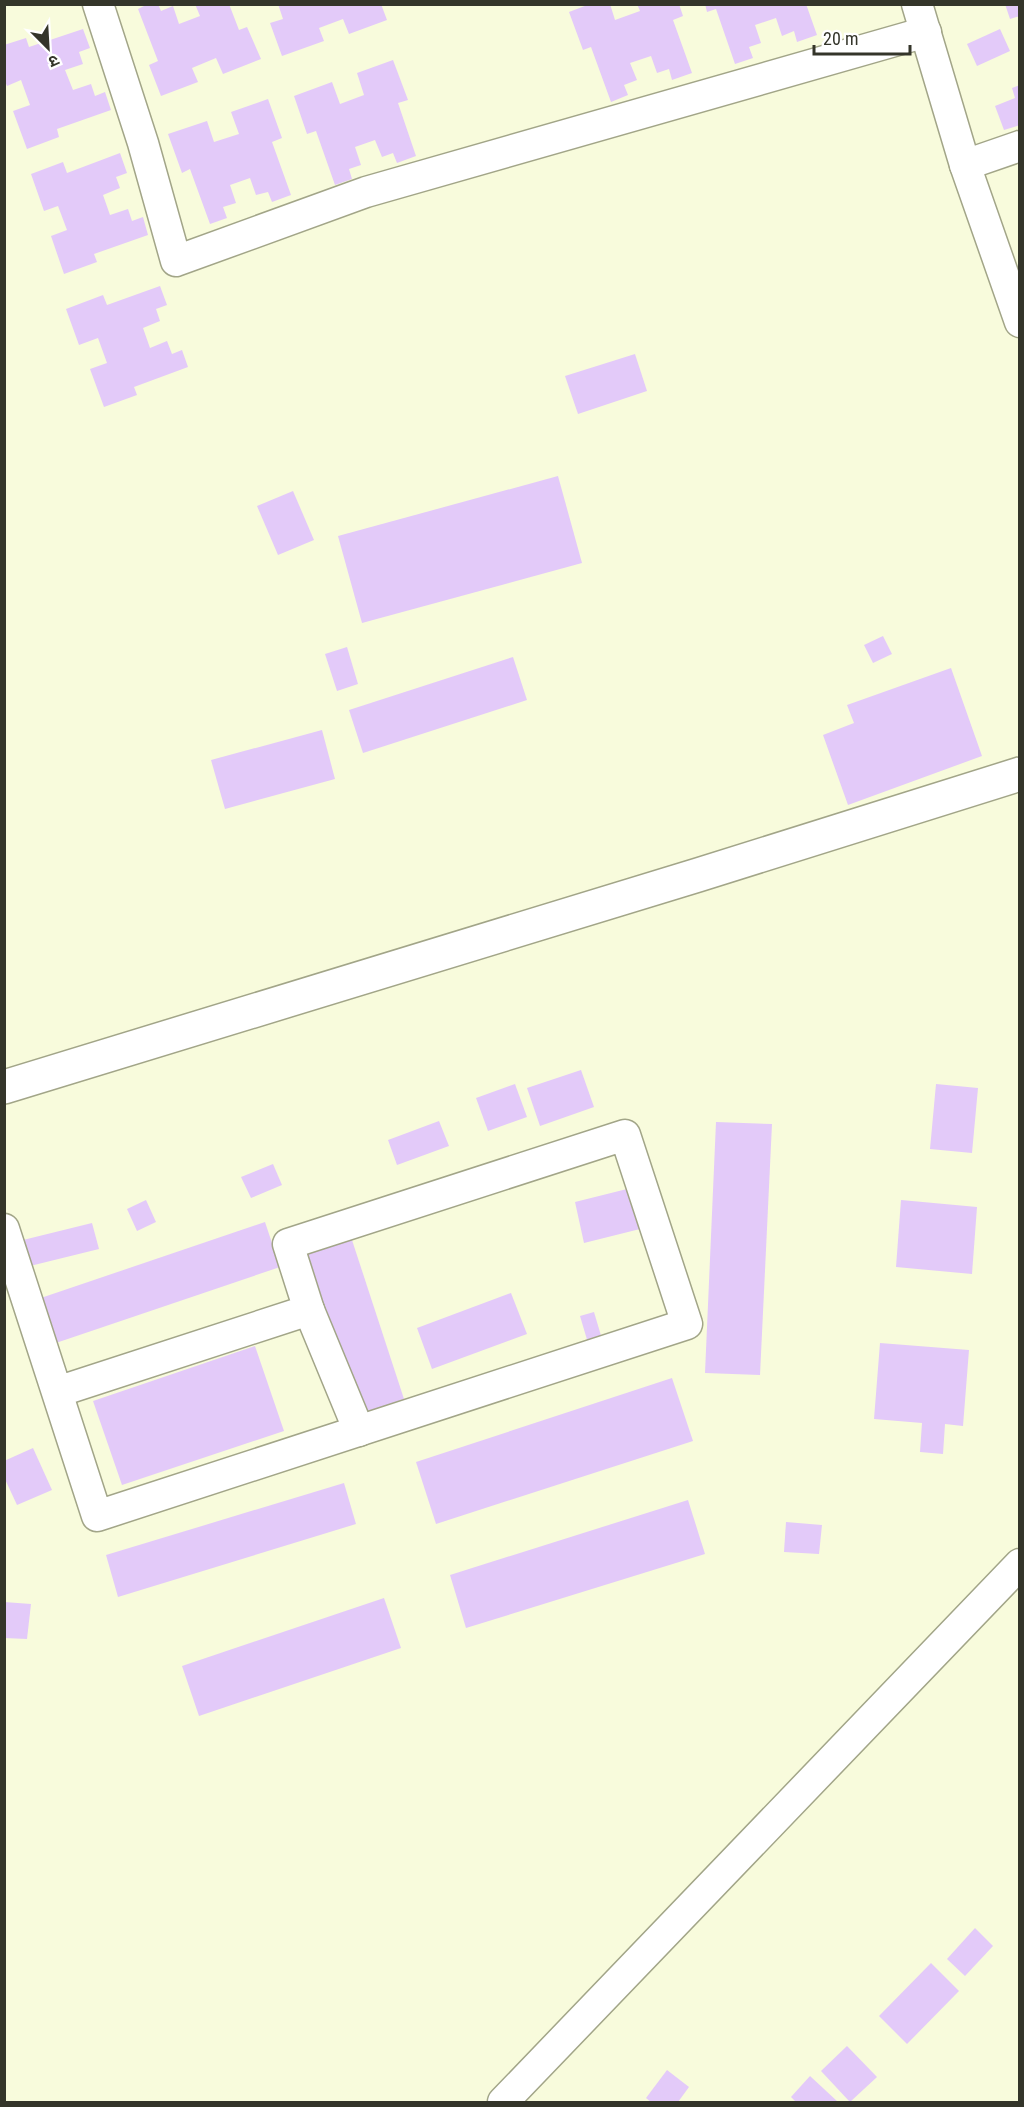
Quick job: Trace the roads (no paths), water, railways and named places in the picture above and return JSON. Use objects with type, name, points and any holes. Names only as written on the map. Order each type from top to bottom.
[{"type":"street","points":[[98,4],[143,143],[176,261],[366,192],[922,18],[966,165],[1020,322]]},
{"type":"street","points":[[966,165],[1020,146]]},
{"type":"street","points":[[4,1087],[1020,774]]},
{"type":"street","points":[[4,1229],[97,1516],[359,1431],[687,1324],[625,1135],[288,1244],[309,1310],[359,1431]]},
{"type":"street","points":[[57,1392],[309,1310]]},
{"type":"street","points":[[504,2103],[1020,1564]]}]
